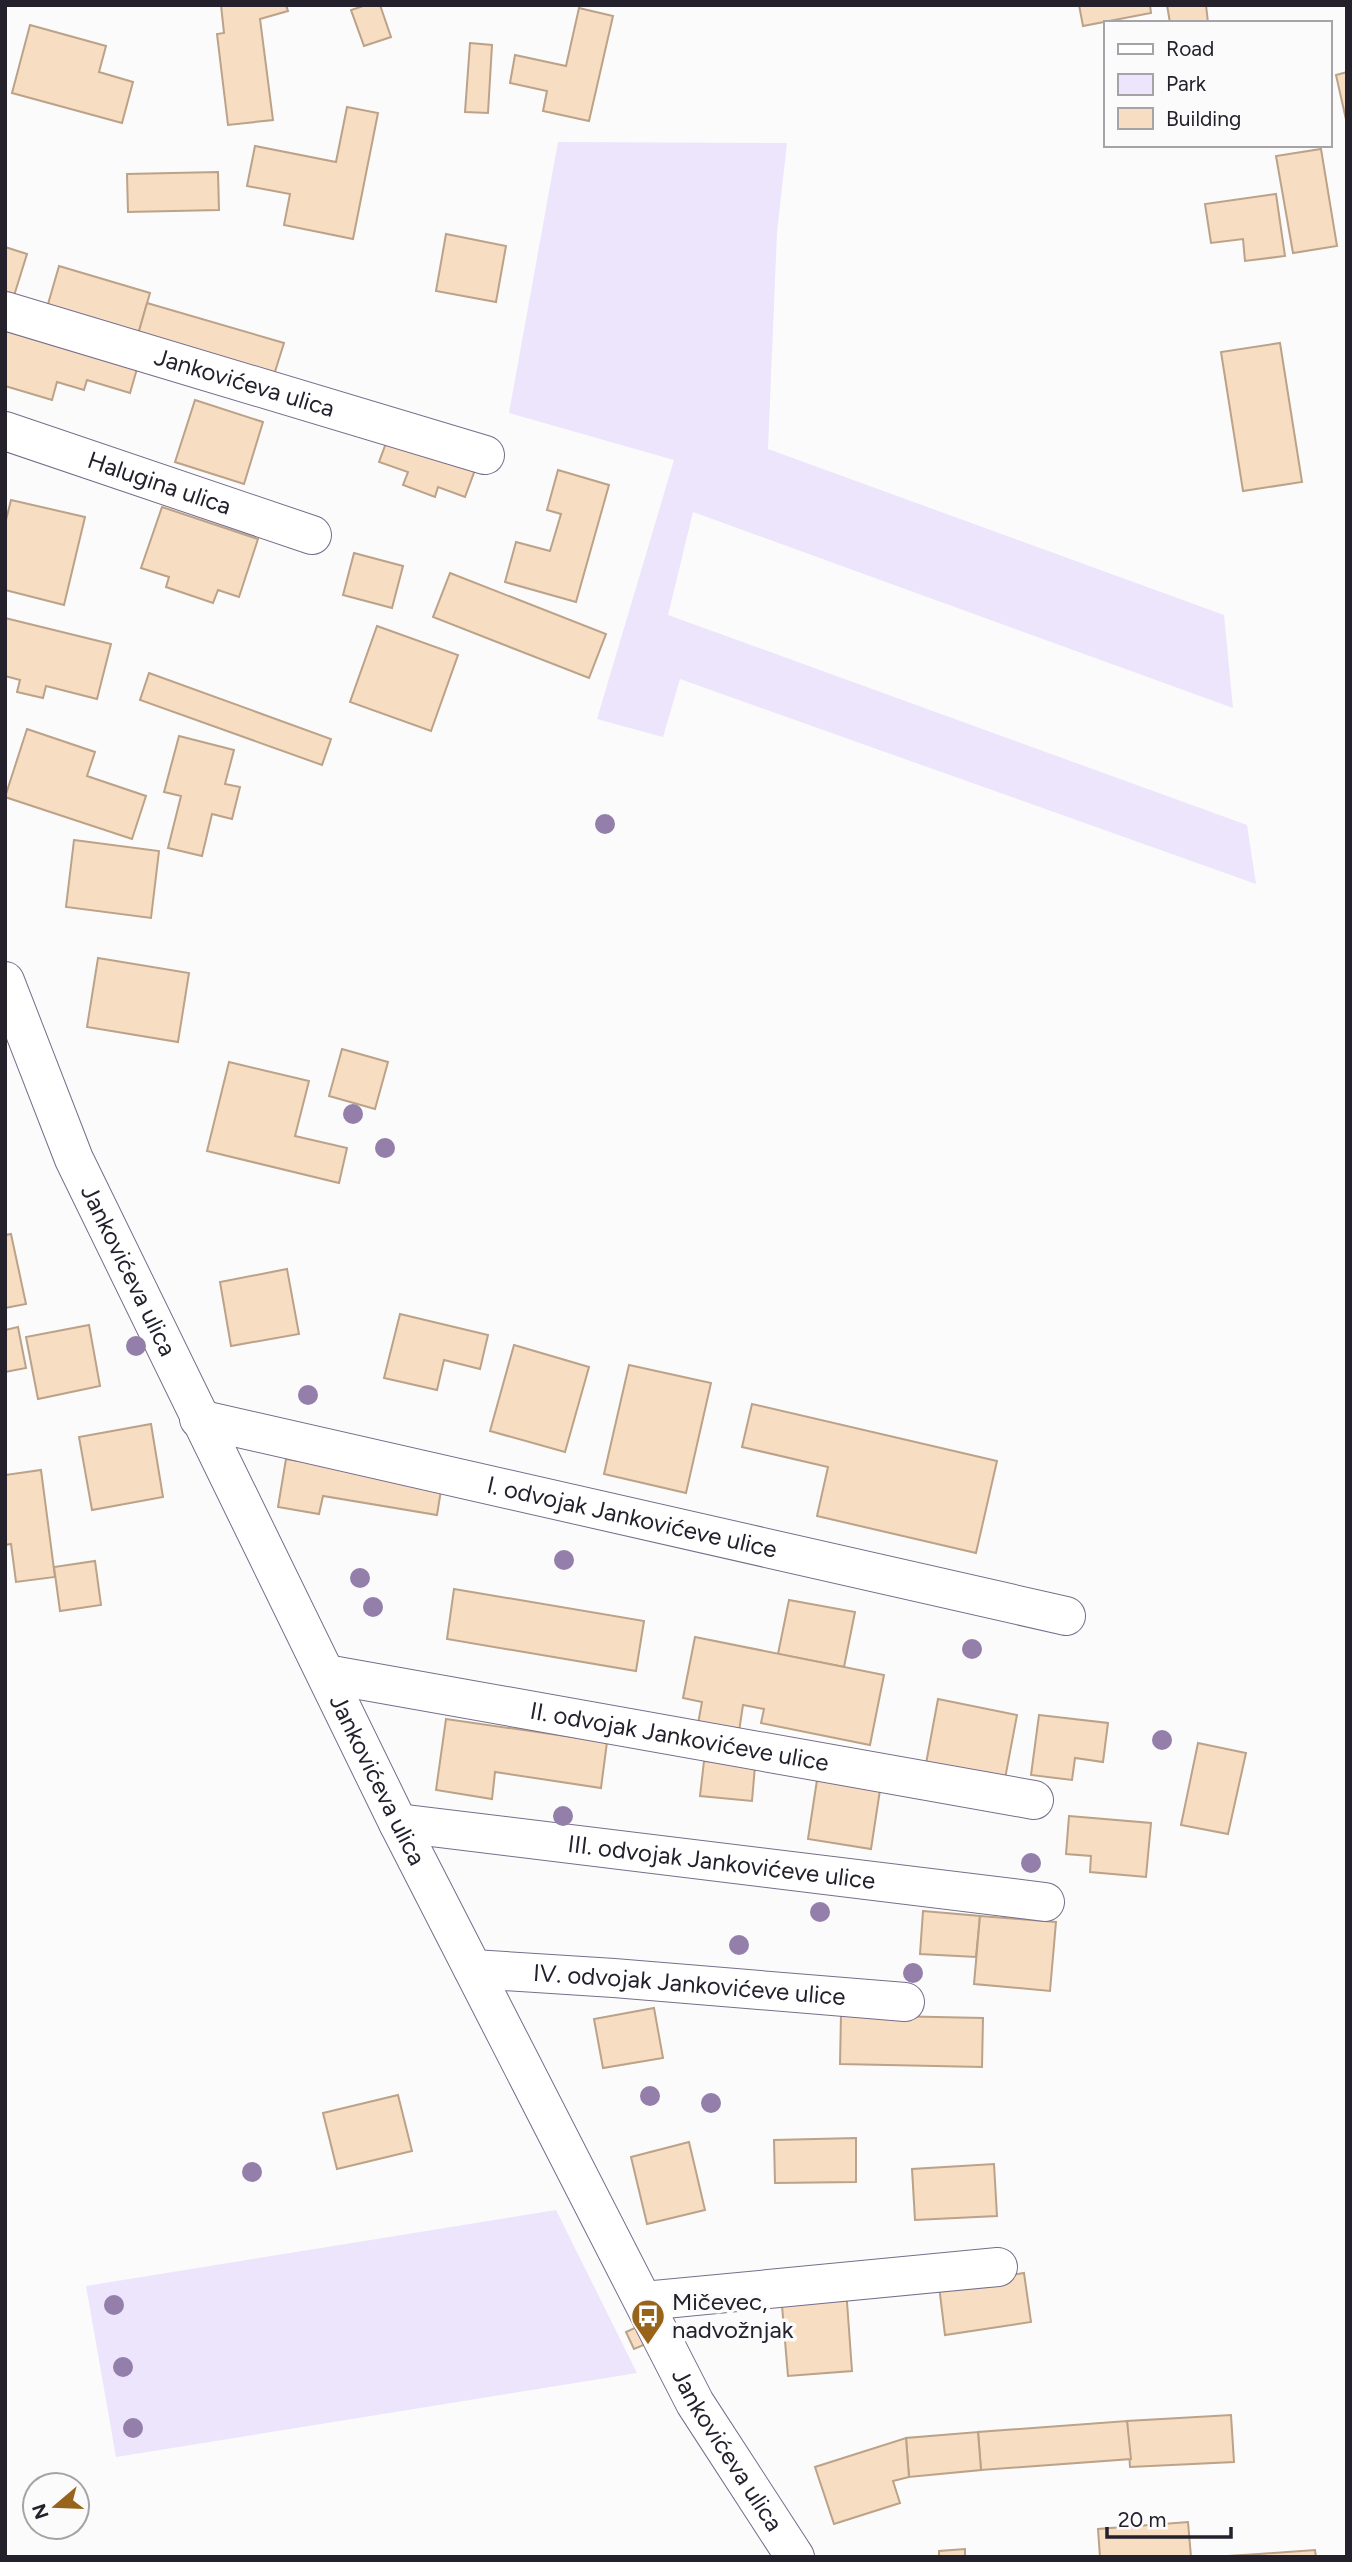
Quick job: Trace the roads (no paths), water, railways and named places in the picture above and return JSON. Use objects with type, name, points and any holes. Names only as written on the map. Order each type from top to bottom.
[{"type":"street","name":"Jankovićeva ulica","points":[[5,311],[485,455]]},
{"type":"street","name":"Halugina ulica","points":[[5,431],[312,535]]},
{"type":"street","name":"Jankovićeva ulica","points":[[5,981],[74,1159],[398,1823],[695,2403],[795,2557]]},
{"type":"street","name":"I. odvojak Jankovićeve ulice","points":[[200,1419],[1066,1616]]},
{"type":"street","name":"II. odvojak Jankovićeve ulice","points":[[326,1674],[1034,1800]]},
{"type":"street","name":"III. odvojak Jankovićeve ulice","points":[[398,1823],[1045,1902]]},
{"type":"street","name":"IV. odvojak Jankovićeve ulice","points":[[473,1969],[905,2002]]},
{"type":"street","points":[[644,2301],[998,2267]]},
{"type":"place","name":"Mičevec, nadvožnjak","points":[[648,2346]]}]
